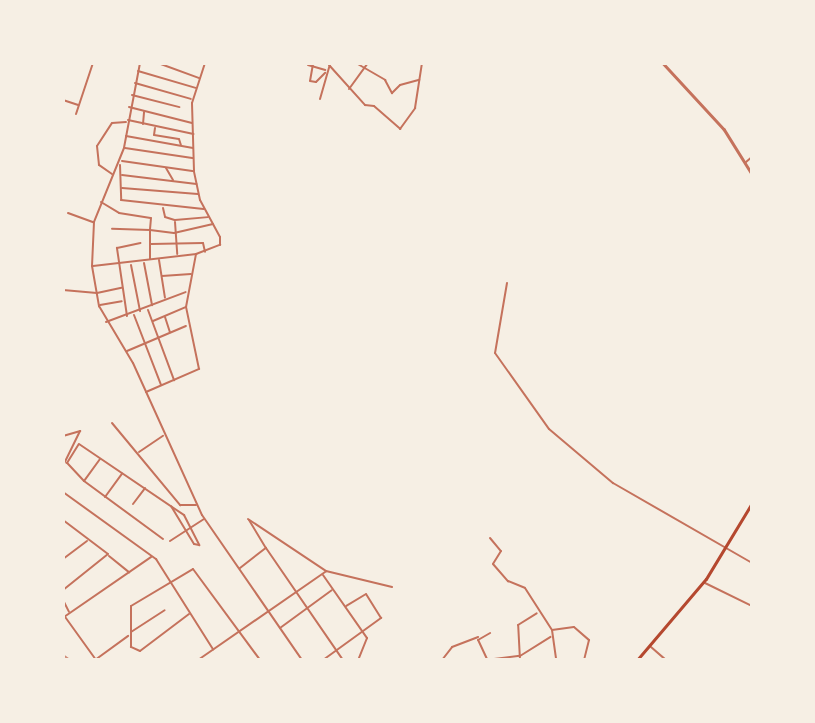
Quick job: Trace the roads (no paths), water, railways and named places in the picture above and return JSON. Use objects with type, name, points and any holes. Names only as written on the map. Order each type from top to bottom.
[{"type":"main road","points":[[637,660],[704,582],[752,503]]},
{"type":"street","points":[[76,114],[93,63]]},
{"type":"street","points":[[139,63],[128,107],[124,148],[94,222],[92,266],[99,306],[106,323],[126,352],[205,519],[302,660]]},
{"type":"street","points":[[158,63],[200,78]]},
{"type":"street","points":[[92,266],[205,253],[220,245],[198,194],[194,171],[192,99],[205,63]]},
{"type":"street","points":[[213,63],[223,63]]},
{"type":"street","points":[[356,63],[362,69],[385,80],[393,93],[400,85],[420,80]]},
{"type":"street","points":[[349,90],[368,63]]},
{"type":"street","points":[[313,64],[310,81],[316,82],[329,64],[349,90],[404,129],[415,108],[422,63]]},
{"type":"street","points":[[663,63],[724,129],[752,174]]},
{"type":"street","points":[[308,65],[313,64],[325,72]]},
{"type":"street","points":[[137,70],[196,88]]},
{"type":"street","points":[[320,99],[325,72]]},
{"type":"street","points":[[134,82],[192,99]]},
{"type":"street","points":[[131,95],[178,107]]},
{"type":"street","points":[[63,100],[79,105]]},
{"type":"street","points":[[128,107],[193,123]]},
{"type":"street","points":[[143,125],[144,112]]},
{"type":"street","points":[[113,175],[99,165],[97,146],[113,122],[127,121],[194,134]]},
{"type":"street","points":[[155,128],[154,135],[179,139],[181,146]]},
{"type":"street","points":[[125,136],[194,148]]},
{"type":"street","points":[[124,148],[194,158]]},
{"type":"street","points":[[746,162],[752,157]]},
{"type":"street","points":[[120,162],[194,171]]},
{"type":"street","points":[[120,162],[121,200],[163,207],[204,209]]},
{"type":"street","points":[[166,168],[173,181]]},
{"type":"street","points":[[121,174],[196,184]]},
{"type":"street","points":[[121,188],[198,194]]},
{"type":"street","points":[[100,202],[119,213],[150,216],[150,260]]},
{"type":"street","points":[[163,207],[166,217],[175,220],[209,217]]},
{"type":"street","points":[[68,213],[94,222]]},
{"type":"street","points":[[175,220],[177,255]]},
{"type":"street","points":[[112,229],[174,233],[213,224]]},
{"type":"street","points":[[127,316],[117,246],[140,243]]},
{"type":"street","points":[[150,244],[202,243],[205,253]]},
{"type":"street","points":[[145,392],[200,368],[187,326],[186,307],[196,254]]},
{"type":"street","points":[[159,260],[165,299]]},
{"type":"street","points":[[144,261],[152,306]]},
{"type":"street","points":[[131,263],[140,312]]},
{"type":"street","points":[[160,276],[191,274]]},
{"type":"street","points":[[507,283],[494,338],[495,354],[538,418],[613,483],[752,562]]},
{"type":"street","points":[[63,289],[97,293],[122,288]]},
{"type":"street","points":[[106,323],[187,292]]},
{"type":"street","points":[[99,306],[124,300]]},
{"type":"street","points":[[152,321],[186,307]]},
{"type":"street","points":[[147,309],[174,380]]},
{"type":"street","points":[[133,314],[161,385]]},
{"type":"street","points":[[165,316],[171,333]]},
{"type":"street","points":[[126,352],[187,326]]},
{"type":"street","points":[[112,423],[180,505],[197,505]]},
{"type":"street","points":[[63,436],[80,431],[63,466]]},
{"type":"street","points":[[137,453],[164,435]]},
{"type":"street","points":[[163,539],[67,467],[77,445],[170,506],[192,527],[199,545],[185,532],[170,506]]},
{"type":"street","points":[[84,481],[100,458]]},
{"type":"street","points":[[105,497],[122,473]]},
{"type":"street","points":[[132,504],[145,488]]},
{"type":"street","points":[[63,492],[152,556],[213,649]]},
{"type":"street","points":[[170,541],[205,519]]},
{"type":"street","points":[[343,660],[295,592],[249,519],[326,571],[392,587]]},
{"type":"street","points":[[63,520],[129,572]]},
{"type":"street","points":[[490,538],[501,551],[493,564],[508,581],[525,588],[537,612],[552,630],[556,660]]},
{"type":"street","points":[[63,559],[89,540]]},
{"type":"street","points":[[239,568],[266,548]]},
{"type":"street","points":[[63,590],[108,555]]},
{"type":"street","points":[[152,556],[70,614],[64,615],[95,660],[164,610]]},
{"type":"street","points":[[189,614],[140,651],[131,648],[131,606],[195,569],[260,660]]},
{"type":"street","points":[[198,660],[326,571]]},
{"type":"street","points":[[322,574],[346,606],[367,642],[358,660]]},
{"type":"street","points":[[704,582],[752,606]]},
{"type":"street","points":[[279,628],[334,589]]},
{"type":"street","points":[[323,660],[380,619],[380,612],[365,594],[346,606]]},
{"type":"street","points":[[63,600],[70,614]]},
{"type":"street","points":[[520,658],[518,625],[537,612]]},
{"type":"street","points":[[552,630],[574,627],[589,640],[584,660]]},
{"type":"street","points":[[442,660],[452,647],[490,633]]},
{"type":"street","points":[[478,637],[487,660],[520,658],[552,636]]},
{"type":"street","points":[[650,646],[666,660]]},
{"type":"railway","points":[[63,655],[70,660]]}]
